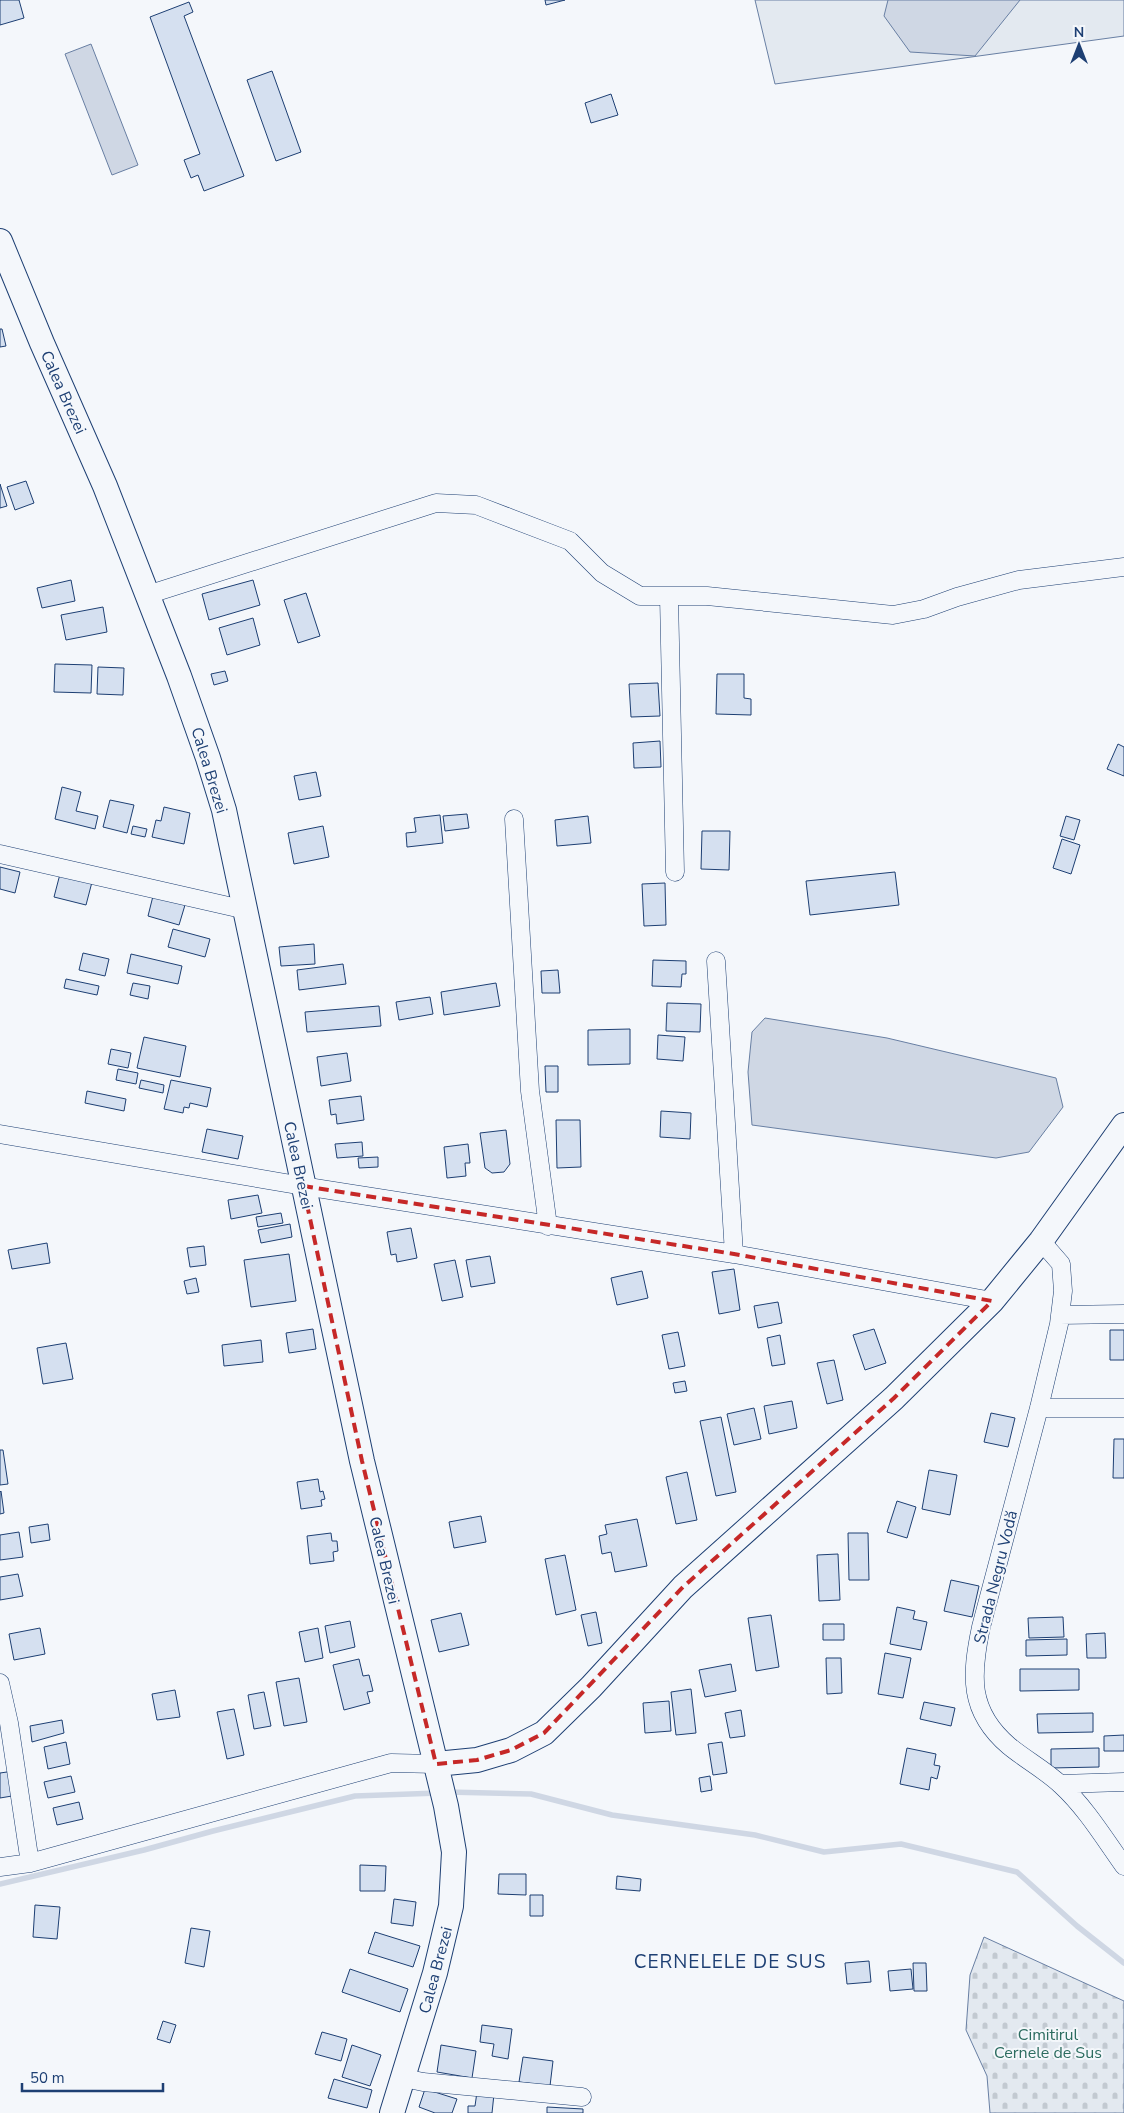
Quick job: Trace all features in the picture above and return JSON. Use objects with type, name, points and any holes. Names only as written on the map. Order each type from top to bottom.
[{"type":"street","name":"Calea Brezei","points":[[0,242],[105,486],[208,758],[224,810],[362,1461],[446,1806],[454,1852],[451,1906],[435,1974],[392,2113]]},
{"type":"street","points":[[147,595],[436,503],[476,505],[570,542],[602,573],[640,596],[707,596],[893,615],[924,609],[957,597],[1019,580],[1124,567]]},
{"type":"street","points":[[670,597],[675,872]]},
{"type":"street","points":[[514,819],[530,1091],[548,1226]]},
{"type":"street","points":[[0,854],[246,910]]},
{"type":"street","points":[[716,961],[734,1254]]},
{"type":"street","points":[[0,1867],[30,1863],[391,1763],[436,1764],[477,1760],[511,1750],[544,1733],[591,1686],[683,1587],[894,1398],[992,1301],[1041,1241],[1124,1125]]},
{"type":"street","points":[[0,1134],[303,1186],[734,1254],[992,1301]]},
{"type":"street","name":"Strada Negru Vodă","points":[[1041,1241],[1061,1264],[1063,1291],[1060,1315],[1039,1408],[981,1627],[974,1662],[974,1688],[981,1710],[991,1727],[1008,1745],[1060,1784],[1080,1804],[1124,1866]]},
{"type":"street","points":[[1060,1315],[1124,1314]]},
{"type":"street","points":[[1039,1408],[1124,1408]]},
{"type":"street","points":[[0,1683],[10,1723],[30,1863]]},
{"type":"street","points":[[1060,1784],[1124,1782]]},
{"type":"street","points":[[404,2078],[423,2082],[582,2097]]},
{"type":"highlighted area","points":[[303,1186],[734,1254],[992,1301],[894,1398],[683,1587],[544,1733],[511,1750],[477,1760],[436,1764],[362,1461]]},
{"type":"green space","points":[[755,0],[1124,0],[1124,36],[775,84]]},
{"type":"green space","name":"Cimitirul Cernele de Sus","points":[[984,1937],[1124,2001],[1124,2113],[990,2113],[987,2076],[966,2030],[970,1975]]},
{"type":"shaded area","points":[[888,0],[1020,0],[975,56],[910,52],[884,16]]},
{"type":"shaded area","points":[[91,44],[138,165],[112,175],[65,54]]},
{"type":"shaded area","points":[[765,1018],[887,1038],[1056,1078],[1063,1107],[1029,1152],[996,1158],[752,1125],[748,1072],[752,1032]]},
{"type":"building","points":[[0,0],[19,0],[24,18],[0,25]]},
{"type":"building","points":[[545,0],[565,0],[546,5]]},
{"type":"building","points":[[189,2],[193,12],[184,16],[244,176],[204,191],[198,175],[191,178],[184,160],[200,154],[150,17]]},
{"type":"building","points":[[272,71],[301,152],[276,161],[247,80]]},
{"type":"building","points":[[611,94],[618,115],[591,123],[585,103]]},
{"type":"building","points":[[0,329],[2,329],[6,346],[0,347]]},
{"type":"building","points":[[26,481],[34,503],[15,510],[7,487]]},
{"type":"building","points":[[0,484],[7,506],[0,508]]},
{"type":"building","points":[[71,580],[75,601],[42,608],[37,588]]},
{"type":"building","points":[[253,580],[260,605],[209,620],[202,594]]},
{"type":"building","points":[[306,593],[320,636],[298,643],[284,600]]},
{"type":"building","points":[[103,607],[107,632],[66,640],[61,615]]},
{"type":"building","points":[[253,618],[260,645],[227,655],[219,628]]},
{"type":"building","points":[[55,664],[92,665],[91,693],[54,692]]},
{"type":"building","points":[[98,667],[124,668],[123,695],[97,694]]},
{"type":"building","points":[[225,671],[228,681],[214,685],[211,674]]},
{"type":"building","points":[[717,674],[744,674],[744,698],[751,699],[751,715],[716,714]]},
{"type":"building","points":[[658,683],[660,716],[631,717],[629,684]]},
{"type":"building","points":[[660,741],[661,767],[634,768],[633,743]]},
{"type":"building","points":[[1118,744],[1124,747],[1124,776],[1107,769]]},
{"type":"building","points":[[316,772],[321,796],[299,800],[294,776]]},
{"type":"building","points":[[62,787],[81,792],[76,811],[98,816],[95,829],[55,819]]},
{"type":"building","points":[[110,800],[134,805],[127,833],[103,827]]},
{"type":"building","points":[[164,807],[190,813],[184,844],[152,837],[156,820],[161,821]]},
{"type":"building","points":[[467,814],[469,828],[445,831],[443,816]]},
{"type":"building","points":[[440,815],[443,843],[407,847],[406,833],[416,832],[414,818]]},
{"type":"building","points":[[588,816],[591,843],[557,846],[555,820]]},
{"type":"building","points":[[1066,816],[1080,820],[1074,840],[1060,836]]},
{"type":"building","points":[[133,826],[147,829],[145,837],[131,834]]},
{"type":"building","points":[[323,826],[329,857],[294,864],[288,833]]},
{"type":"building","points":[[702,831],[730,831],[729,870],[701,869]]},
{"type":"building","points":[[1062,839],[1080,845],[1071,874],[1053,868]]},
{"type":"building","points":[[0,867],[20,872],[15,893],[0,889]]},
{"type":"building","points":[[895,872],[899,905],[810,915],[806,881]]},
{"type":"building","points":[[60,874],[92,882],[86,905],[54,897]]},
{"type":"building","points":[[665,883],[666,925],[644,926],[642,884]]},
{"type":"building","points":[[153,896],[185,905],[179,925],[148,916]]},
{"type":"building","points":[[173,929],[210,939],[205,957],[168,947]]},
{"type":"building","points":[[314,944],[315,964],[281,966],[279,947]]},
{"type":"building","points":[[83,953],[109,959],[105,976],[79,970]]},
{"type":"building","points":[[131,954],[182,966],[178,984],[127,973]]},
{"type":"building","points":[[653,960],[686,961],[686,974],[682,974],[681,987],[652,986]]},
{"type":"building","points":[[343,964],[346,984],[299,990],[297,970]]},
{"type":"building","points":[[558,970],[560,993],[542,993],[541,971]]},
{"type":"building","points":[[66,979],[99,986],[97,995],[64,988]]},
{"type":"building","points":[[133,983],[150,986],[148,999],[130,995]]},
{"type":"building","points":[[496,983],[500,1006],[444,1015],[441,992]]},
{"type":"building","points":[[430,997],[433,1014],[399,1020],[396,1002]]},
{"type":"building","points":[[667,1003],[701,1004],[700,1032],[666,1031]]},
{"type":"building","points":[[379,1006],[381,1026],[307,1032],[305,1012]]},
{"type":"building","points":[[630,1029],[630,1064],[588,1065],[588,1030]]},
{"type":"building","points":[[658,1035],[685,1037],[683,1061],[657,1059]]},
{"type":"building","points":[[144,1037],[186,1046],[180,1077],[137,1068]]},
{"type":"building","points":[[111,1049],[131,1053],[128,1068],[108,1064]]},
{"type":"building","points":[[347,1053],[351,1081],[321,1086],[317,1057]]},
{"type":"building","points":[[545,1066],[558,1066],[558,1092],[546,1092]]},
{"type":"building","points":[[118,1069],[138,1073],[136,1084],[116,1080]]},
{"type":"building","points":[[141,1080],[164,1085],[163,1093],[139,1088]]},
{"type":"building","points":[[171,1080],[211,1088],[207,1107],[190,1103],[189,1108],[184,1107],[183,1113],[164,1109]]},
{"type":"building","points":[[87,1091],[126,1099],[124,1111],[85,1103]]},
{"type":"building","points":[[361,1096],[364,1120],[337,1124],[336,1114],[331,1115],[329,1100]]},
{"type":"building","points":[[661,1111],[691,1113],[690,1139],[660,1137]]},
{"type":"building","points":[[556,1120],[580,1120],[581,1167],[557,1168]]},
{"type":"building","points":[[207,1129],[243,1136],[238,1159],[202,1152]]},
{"type":"building","points":[[506,1130],[510,1164],[504,1172],[492,1173],[485,1168],[480,1133]]},
{"type":"building","points":[[362,1142],[363,1156],[337,1158],[335,1144]]},
{"type":"building","points":[[468,1144],[470,1163],[465,1163],[466,1176],[447,1178],[444,1147]]},
{"type":"building","points":[[378,1157],[378,1167],[359,1168],[358,1158]]},
{"type":"building","points":[[258,1195],[262,1213],[231,1219],[228,1200]]},
{"type":"building","points":[[281,1213],[283,1223],[258,1227],[256,1217]]},
{"type":"building","points":[[290,1224],[292,1237],[261,1243],[258,1230]]},
{"type":"building","points":[[411,1228],[417,1258],[397,1262],[396,1254],[391,1255],[387,1232]]},
{"type":"building","points":[[47,1243],[50,1263],[12,1269],[8,1250]]},
{"type":"building","points":[[204,1246],[206,1265],[190,1267],[187,1248]]},
{"type":"building","points":[[289,1254],[296,1301],[251,1307],[244,1260]]},
{"type":"building","points":[[490,1256],[495,1283],[471,1287],[466,1260]]},
{"type":"building","points":[[455,1260],[463,1297],[442,1301],[434,1264]]},
{"type":"building","points":[[734,1269],[740,1310],[719,1314],[712,1272]]},
{"type":"building","points":[[642,1271],[648,1298],[617,1305],[611,1278]]},
{"type":"building","points":[[196,1278],[199,1292],[187,1294],[184,1281]]},
{"type":"building","points":[[778,1302],[782,1323],[758,1328],[754,1306]]},
{"type":"building","points":[[313,1329],[316,1349],[289,1353],[286,1333]]},
{"type":"building","points":[[874,1329],[886,1363],[865,1370],[853,1335]]},
{"type":"building","points":[[1110,1330],[1124,1330],[1124,1360],[1110,1360]]},
{"type":"building","points":[[678,1332],[685,1366],[669,1369],[662,1335]]},
{"type":"building","points":[[780,1335],[785,1364],[772,1366],[767,1338]]},
{"type":"building","points":[[261,1340],[263,1362],[224,1366],[222,1345]]},
{"type":"building","points":[[66,1343],[73,1379],[43,1384],[37,1348]]},
{"type":"building","points":[[834,1360],[843,1400],[827,1404],[817,1363]]},
{"type":"building","points":[[685,1381],[687,1391],[675,1393],[673,1383]]},
{"type":"building","points":[[792,1401],[797,1428],[769,1434],[764,1406]]},
{"type":"building","points":[[754,1408],[761,1439],[734,1445],[727,1414]]},
{"type":"building","points":[[991,1413],[1015,1418],[1008,1447],[984,1442]]},
{"type":"building","points":[[721,1417],[736,1492],[716,1496],[700,1421]]},
{"type":"building","points":[[1114,1439],[1124,1439],[1124,1478],[1113,1478]]},
{"type":"building","points":[[0,1450],[3,1450],[8,1484],[0,1485]]},
{"type":"building","points":[[929,1470],[957,1475],[950,1515],[922,1509]]},
{"type":"building","points":[[687,1472],[697,1520],[676,1524],[666,1477]]},
{"type":"building","points":[[318,1479],[320,1492],[323,1491],[325,1499],[321,1500],[322,1506],[301,1509],[297,1482]]},
{"type":"building","points":[[0,1492],[4,1513],[0,1514]]},
{"type":"building","points":[[897,1501],[916,1507],[907,1538],[887,1532]]},
{"type":"building","points":[[481,1516],[486,1542],[454,1548],[449,1522]]},
{"type":"building","points":[[637,1519],[647,1566],[615,1572],[611,1552],[602,1554],[599,1536],[607,1534],[605,1525]]},
{"type":"building","points":[[48,1524],[50,1540],[31,1543],[29,1527]]},
{"type":"building","points":[[19,1532],[23,1557],[0,1560],[0,1535]]},
{"type":"building","points":[[331,1533],[332,1541],[337,1541],[338,1551],[333,1552],[334,1561],[310,1564],[307,1536]]},
{"type":"building","points":[[848,1533],[868,1533],[869,1580],[849,1580]]},
{"type":"building","points":[[838,1554],[840,1600],[819,1601],[817,1555]]},
{"type":"building","points":[[565,1555],[576,1610],[556,1615],[545,1559]]},
{"type":"building","points":[[18,1574],[23,1596],[0,1600],[0,1577]]},
{"type":"building","points":[[951,1580],[979,1586],[972,1617],[944,1611]]},
{"type":"building","points":[[897,1607],[915,1611],[913,1619],[927,1622],[921,1650],[890,1644]]},
{"type":"building","points":[[596,1612],[602,1643],[588,1646],[581,1615]]},
{"type":"building","points":[[461,1613],[469,1645],[439,1652],[431,1620]]},
{"type":"building","points":[[771,1615],[779,1667],[756,1671],[748,1618]]},
{"type":"building","points":[[1063,1617],[1064,1637],[1029,1638],[1028,1618]]},
{"type":"building","points":[[350,1621],[355,1647],[330,1653],[325,1626]]},
{"type":"building","points":[[823,1624],[844,1624],[844,1640],[823,1640]]},
{"type":"building","points":[[40,1628],[45,1654],[14,1660],[9,1634]]},
{"type":"building","points":[[318,1628],[323,1658],[305,1662],[299,1632]]},
{"type":"building","points":[[1105,1633],[1106,1658],[1087,1658],[1086,1634]]},
{"type":"building","points":[[1067,1639],[1067,1655],[1026,1656],[1026,1640]]},
{"type":"building","points":[[885,1653],[911,1658],[903,1698],[878,1694]]},
{"type":"building","points":[[826,1658],[841,1658],[842,1693],[827,1694]]},
{"type":"building","points":[[359,1659],[363,1676],[369,1675],[373,1691],[367,1692],[370,1703],[344,1710],[333,1665]]},
{"type":"building","points":[[731,1664],[736,1691],[705,1697],[699,1670]]},
{"type":"building","points":[[1020,1669],[1079,1669],[1079,1690],[1020,1691]]},
{"type":"building","points":[[299,1678],[307,1722],[284,1726],[276,1682]]},
{"type":"building","points":[[691,1689],[696,1733],[676,1735],[671,1692]]},
{"type":"building","points":[[175,1690],[180,1717],[157,1720],[152,1694]]},
{"type":"building","points":[[264,1692],[271,1726],[254,1729],[248,1695]]},
{"type":"building","points":[[669,1701],[671,1731],[645,1733],[643,1703]]},
{"type":"building","points":[[924,1702],[955,1708],[951,1726],[920,1719]]},
{"type":"building","points":[[234,1709],[244,1755],[227,1759],[217,1712]]},
{"type":"building","points":[[741,1710],[745,1736],[730,1738],[725,1713]]},
{"type":"building","points":[[1093,1713],[1093,1732],[1038,1733],[1037,1714]]},
{"type":"building","points":[[62,1720],[64,1733],[32,1742],[30,1726]]},
{"type":"building","points":[[1124,1735],[1124,1751],[1104,1751],[1104,1736]]},
{"type":"building","points":[[66,1742],[70,1764],[48,1769],[44,1747]]},
{"type":"building","points":[[722,1742],[727,1773],[713,1775],[708,1744]]},
{"type":"building","points":[[907,1748],[936,1754],[934,1765],[940,1766],[937,1779],[931,1777],[929,1790],[900,1784]]},
{"type":"building","points":[[1099,1748],[1099,1767],[1051,1768],[1051,1749]]},
{"type":"building","points":[[14,1771],[18,1795],[0,1798],[0,1773]]},
{"type":"building","points":[[71,1776],[75,1792],[48,1798],[44,1782]]},
{"type":"building","points":[[710,1776],[712,1790],[701,1792],[699,1778]]},
{"type":"building","points":[[79,1802],[83,1819],[57,1825],[53,1808]]},
{"type":"building","points":[[360,1865],[386,1866],[385,1891],[360,1891]]},
{"type":"building","points":[[499,1874],[526,1874],[526,1895],[498,1894]]},
{"type":"building","points":[[617,1876],[641,1879],[640,1891],[616,1889]]},
{"type":"building","points":[[530,1895],[543,1895],[543,1916],[530,1916]]},
{"type":"building","points":[[394,1899],[416,1902],[413,1926],[391,1923]]},
{"type":"building","points":[[35,1905],[60,1907],[57,1939],[33,1937]]},
{"type":"building","points":[[191,1928],[210,1931],[204,1967],[185,1963]]},
{"type":"building","points":[[375,1932],[420,1946],[413,1967],[368,1953]]},
{"type":"building","points":[[869,1961],[871,1982],[847,1984],[845,1963]]},
{"type":"building","points":[[913,1963],[926,1963],[927,1991],[914,1991]]},
{"type":"building","points":[[350,1969],[408,1989],[400,2012],[342,1992]]},
{"type":"building","points":[[911,1969],[913,1989],[890,1991],[888,1971]]},
{"type":"building","points":[[163,2021],[176,2025],[170,2043],[157,2039]]},
{"type":"building","points":[[482,2025],[512,2029],[508,2059],[492,2056],[494,2044],[480,2042]]},
{"type":"building","points":[[322,2032],[347,2039],[341,2061],[315,2054]]},
{"type":"building","points":[[352,2045],[381,2055],[370,2086],[342,2077]]},
{"type":"building","points":[[441,2045],[476,2051],[472,2078],[437,2072]]},
{"type":"building","points":[[523,2057],[553,2061],[550,2086],[519,2082]]},
{"type":"building","points":[[334,2079],[372,2090],[367,2108],[328,2098]]},
{"type":"building","points":[[425,2089],[457,2099],[452,2113],[435,2113],[419,2107]]},
{"type":"building","points":[[477,2092],[494,2094],[492,2113],[468,2113],[468,2106],[475,2106]]},
{"type":"building","points":[[547,2107],[583,2109],[583,2113],[547,2113]]},
{"type":"waterway","points":[[447,1792],[531,1794],[612,1815],[755,1835],[824,1852],[901,1844],[1017,1872],[1077,1926],[1124,1963]]},
{"type":"waterway","points":[[0,1884],[144,1850],[355,1796],[438,1793]]},
{"type":"district","name":"CERNELELE DE SUS","points":[[730,1961]]}]
